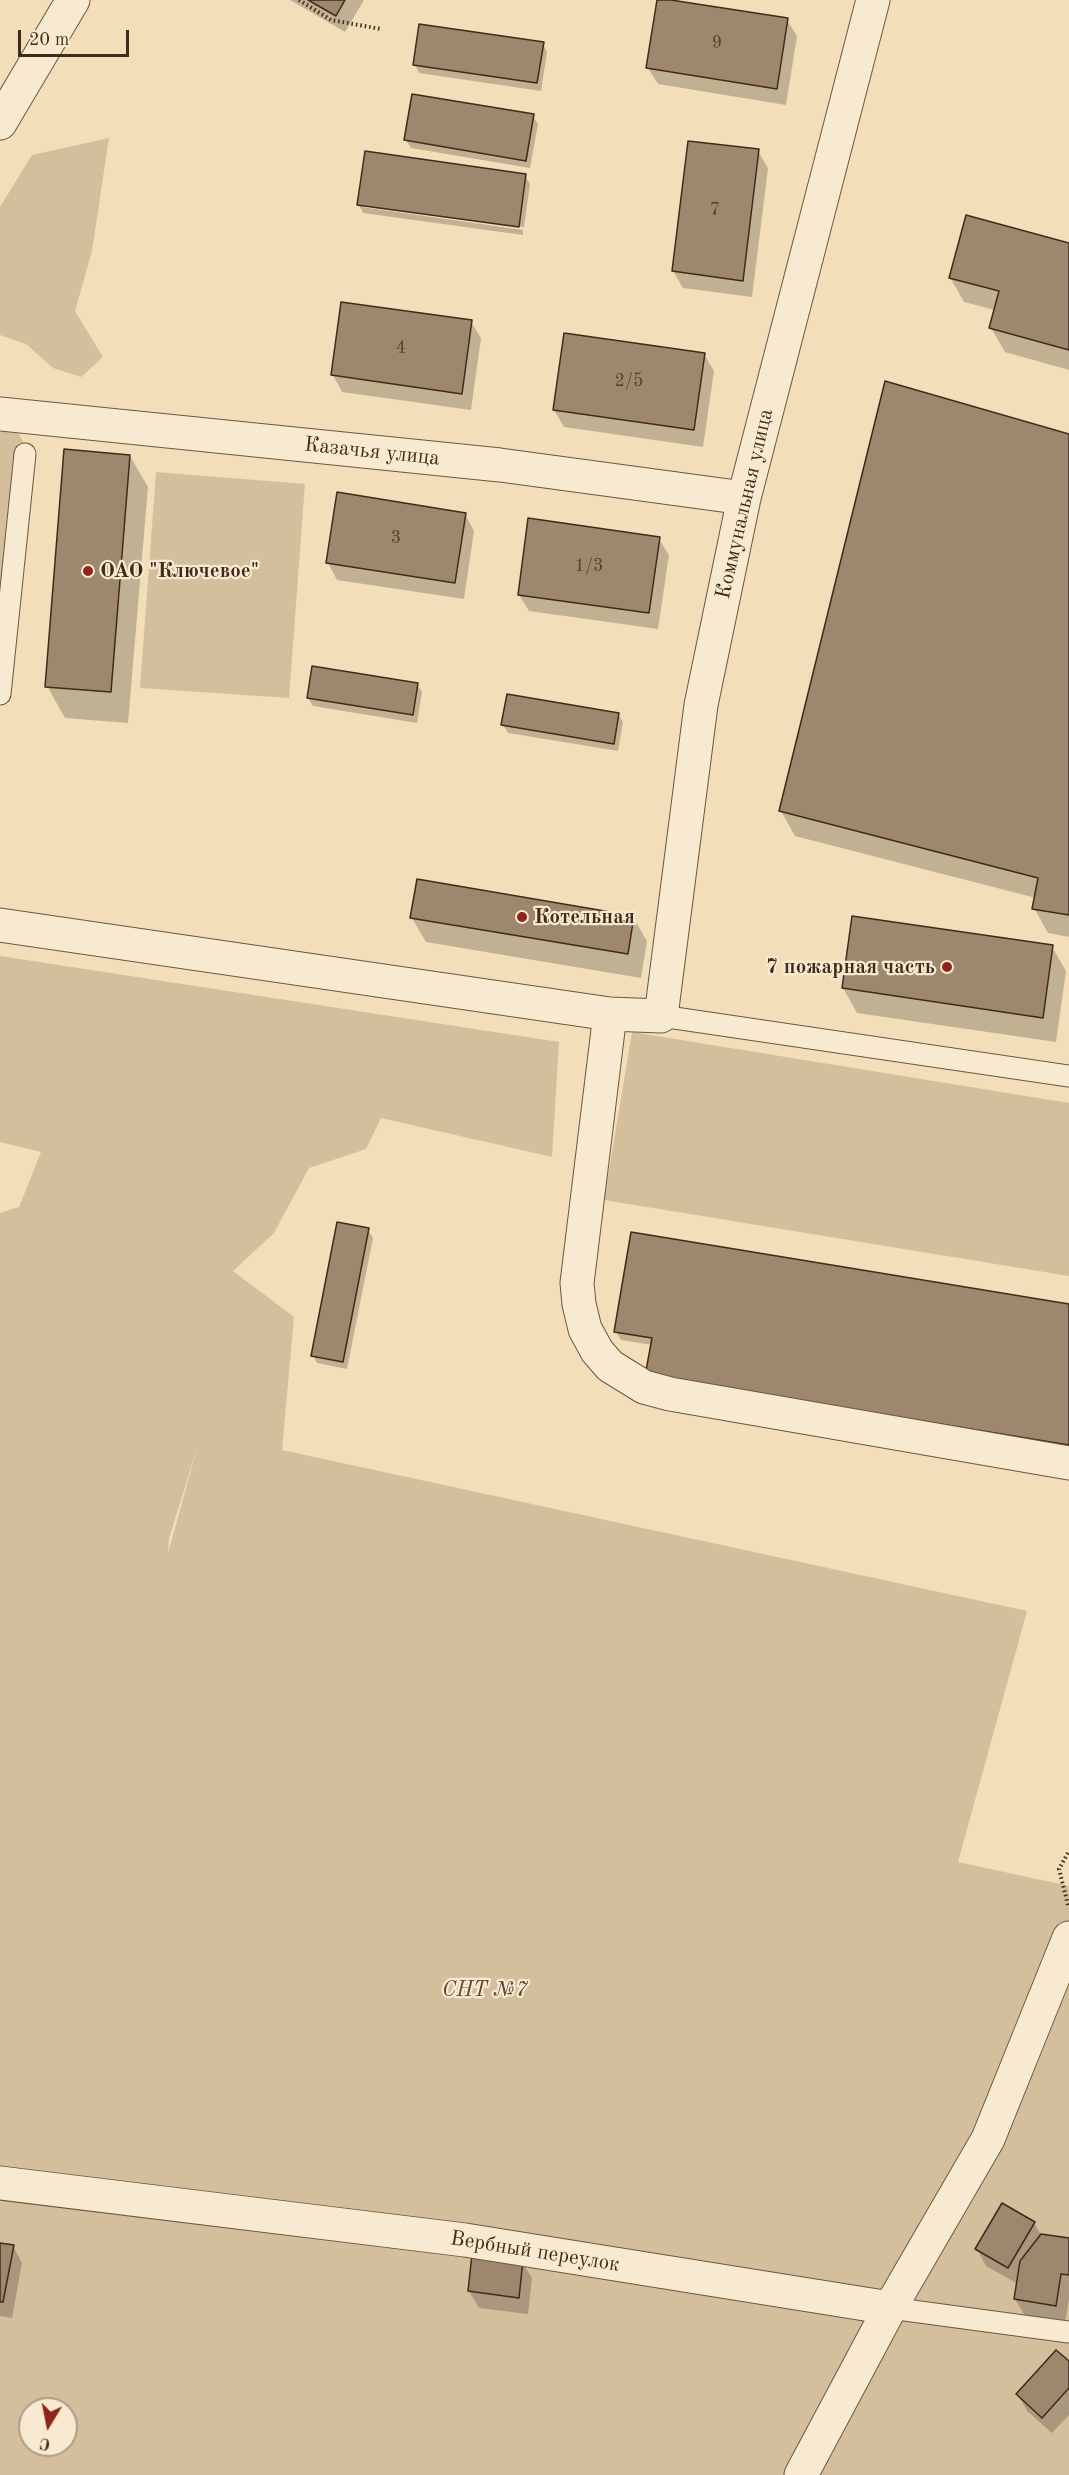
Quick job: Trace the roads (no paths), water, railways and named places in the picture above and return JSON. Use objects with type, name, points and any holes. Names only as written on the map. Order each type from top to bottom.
[{"type":"street","points":[[0,123],[73,0]]},
{"type":"street","name":"Коммунальная улица","points":[[661,1016],[701,705],[744,498],[873,0]]},
{"type":"street","name":"Казачья улица","points":[[0,414],[500,465],[744,498]]},
{"type":"street","points":[[0,925],[610,1014],[661,1016]]},
{"type":"street","points":[[610,1014],[577,1282],[585,1329],[597,1351],[610,1366],[644,1387],[670,1394],[1069,1463]]},
{"type":"street","points":[[801,2475],[890,2308],[988,2139],[1069,1938]]},
{"type":"street","name":"Вербный переулок","points":[[0,2183],[465,2240],[890,2308]]},
{"type":"lane","points":[[0,694],[25,454]]},
{"type":"lane","points":[[661,1016],[1069,1076]]},
{"type":"lane","name":"Вербный переулок","points":[[890,2308],[1069,2332]]},
{"type":"place","name":"ОАО \"Ключевое\"","points":[[88,571]]},
{"type":"place","name":"Котельная","points":[[522,917]]},
{"type":"place","name":"7 пожарная часть","points":[[947,967]]},
{"type":"park label","name":"СНТ №7","points":[[485,1990]]}]
